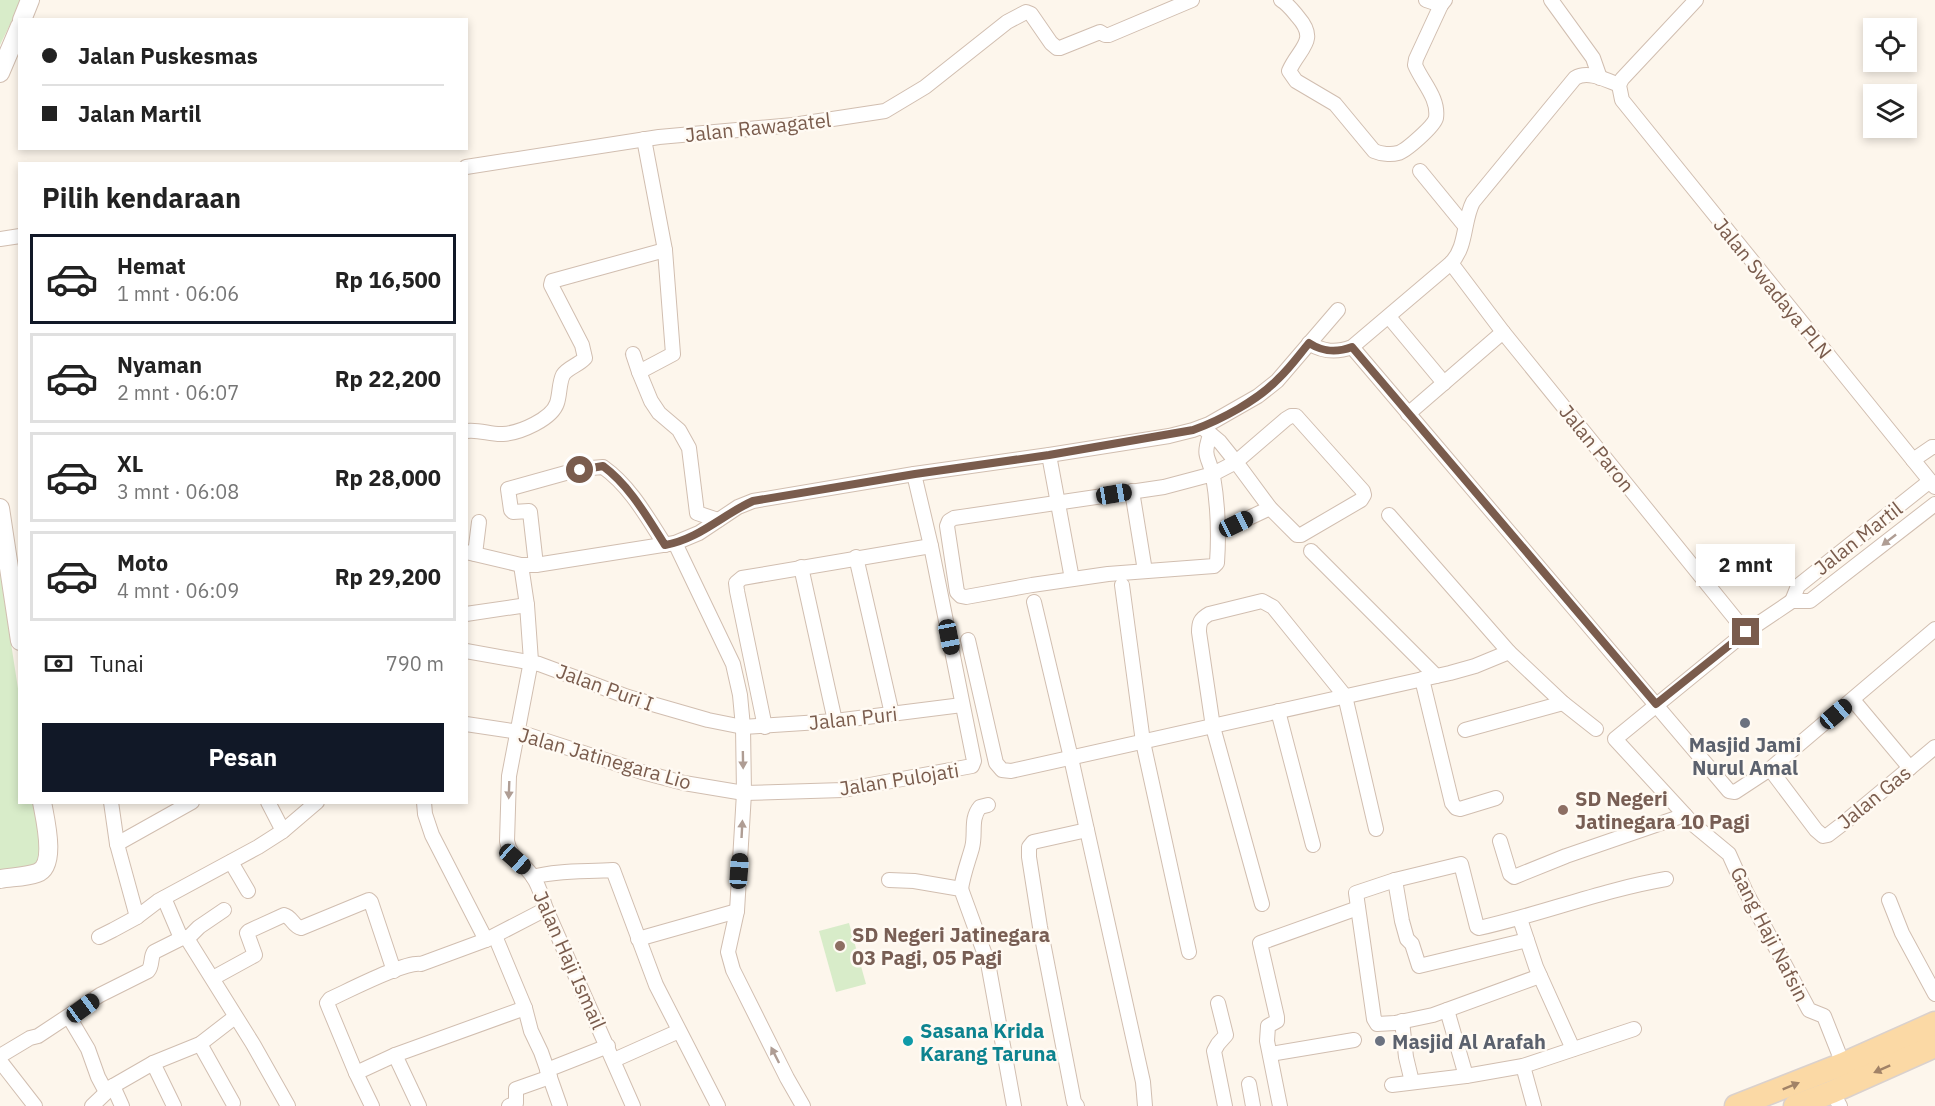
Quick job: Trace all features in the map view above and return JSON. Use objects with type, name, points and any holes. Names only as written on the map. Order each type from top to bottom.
[{"type":"main road","points":[[1736,1106],[1843,1064],[1935,1023]]},
{"type":"main road","points":[[1795,1106],[1836,1099],[1935,1046]]},
{"type":"street","points":[[23,18],[30,0]]},
{"type":"street","name":"Jalan Rawagatel","points":[[468,166],[644,139],[793,125],[885,111],[925,87],[1007,22],[1021,14],[1029,12],[1051,43],[1060,48],[1100,32],[1108,35],[1192,0]]},
{"type":"street","points":[[1287,1],[1308,33],[1308,40],[1290,68],[1291,76],[1335,104],[1374,151],[1397,154],[1406,150],[1432,125],[1436,118],[1432,96],[1415,65],[1443,2],[1426,0]]},
{"type":"street","points":[[1551,0],[1593,58],[1600,78]]},
{"type":"street","points":[[1309,343],[1329,351],[1352,347],[1452,263],[1459,254],[1473,202],[1572,81],[1583,75],[1619,85],[1696,0]]},
{"type":"street","points":[[0,73],[18,31]]},
{"type":"street","name":"Jalan Swadaya PLN","points":[[1619,85],[1619,92],[1626,107],[1933,484]]},
{"type":"street","points":[[639,372],[673,354],[665,250],[644,139]]},
{"type":"street","points":[[1420,171],[1466,226]]},
{"type":"street","points":[[0,239],[18,236]]},
{"type":"street","points":[[468,431],[501,434],[528,428],[553,411],[557,405],[563,375],[585,358],[582,345],[551,285],[552,281],[665,250]]},
{"type":"street","name":"Jalan Paron","points":[[1452,263],[1503,332],[1746,632]]},
{"type":"street","points":[[479,522],[471,553],[521,565],[536,565],[670,544],[699,533],[753,501],[915,474],[1206,431],[1277,381],[1338,310]]},
{"type":"street","points":[[1389,317],[1444,383]]},
{"type":"street","points":[[1408,414],[1503,332]]},
{"type":"street","points":[[1352,347],[1725,787],[1735,792],[1770,770],[1935,629]]},
{"type":"street","points":[[633,354],[648,393],[659,413],[679,429],[689,448],[697,513],[718,520]]},
{"type":"street","points":[[1206,431],[1205,448],[1213,474],[1219,532],[1217,563],[1214,566],[1072,579],[966,597],[957,592],[947,526],[954,518],[1164,487],[1213,474],[1236,462],[1291,416],[1296,416],[1363,491],[1364,495],[1361,500],[1301,535],[1297,535],[1270,508],[1236,462],[1220,442],[1206,431]]},
{"type":"street","points":[[1914,460],[1935,447]]},
{"type":"street","points":[[1049,455],[1072,579]]},
{"type":"street","points":[[536,565],[530,512],[511,510],[508,489],[603,466],[626,487],[670,544],[733,664],[740,695],[743,727],[744,793],[737,910],[728,952],[733,970],[803,1106]]},
{"type":"street","name":"Jalan Pulojati","points":[[744,793],[843,790],[972,766],[974,761],[915,474]]},
{"type":"street","name":"Jalan Martil","points":[[1792,601],[1798,586],[1933,484]]},
{"type":"street","points":[[1132,492],[1145,571]]},
{"type":"street","name":"Jalan Martil","points":[[1615,739],[1746,632],[1792,601],[1810,601],[1935,504]]},
{"type":"street","points":[[0,508],[13,561],[17,604]]},
{"type":"street","points":[[1219,532],[1270,508]]},
{"type":"street","points":[[1389,515],[1509,652],[1563,703],[1596,729]]},
{"type":"street","points":[[765,727],[736,583],[742,578],[931,546]]},
{"type":"street","points":[[1311,551],[1429,678],[1452,803],[1460,809],[1496,798]]},
{"type":"street","points":[[856,557],[892,714]]},
{"type":"street","name":"Jalan Haji Ismail","points":[[521,565],[527,605],[531,661],[509,776],[507,841],[511,854],[533,877],[540,890],[546,909],[633,1106]]},
{"type":"street","points":[[801,567],[835,721]]},
{"type":"street","points":[[1122,585],[1143,742],[1189,952]]},
{"type":"street","points":[[1262,904],[1213,727],[1199,632],[1199,623],[1209,614],[1262,601],[1273,607],[1345,696],[1376,829]]},
{"type":"street","points":[[1034,602],[1143,1082],[1145,1106]]},
{"type":"street","points":[[468,614],[527,605]]},
{"type":"street","points":[[968,640],[996,763],[1002,770],[1011,771],[1429,678],[1475,666],[1509,652]]},
{"type":"street","name":"Jalan Puri I","points":[[468,651],[531,661],[649,704],[743,727]]},
{"type":"street","points":[[1853,700],[1910,768]]},
{"type":"street","points":[[1465,730],[1563,703]]},
{"type":"street","name":"Jalan Puri","points":[[743,727],[835,721],[962,705]]},
{"type":"street","points":[[1278,711],[1313,845]]},
{"type":"street","name":"Jalan Jatinegara Lio","points":[[468,724],[519,732],[665,778],[744,793]]},
{"type":"street","name":"Gang Haji Nafsin","points":[[1615,739],[1694,825],[1729,854],[1746,892],[1809,1010],[1824,1016],[1843,1064]]},
{"type":"street","name":"Jalan Gas","points":[[1770,770],[1823,836],[1837,828],[1935,747]]},
{"type":"street","points":[[0,879],[37,873],[45,869],[48,861],[48,838],[42,804]]},
{"type":"street","points":[[111,804],[117,844],[137,917]]},
{"type":"street","points":[[117,844],[188,804]]},
{"type":"street","points":[[269,804],[283,831]]},
{"type":"street","points":[[99,937],[283,831],[315,804]]},
{"type":"street","points":[[424,804],[432,834],[490,938],[525,1008],[560,1106]]},
{"type":"street","points":[[988,805],[980,807],[974,818],[974,842],[960,889],[988,963],[1014,1106]]},
{"type":"street","points":[[1500,841],[1510,874],[1516,877],[1566,856],[1685,815]]},
{"type":"street","points":[[1077,1106],[1074,1102],[1042,939],[1029,847],[1033,842],[1087,830]]},
{"type":"street","points":[[231,861],[248,891]]},
{"type":"street","points":[[1540,976],[1433,1015],[1379,1025],[1375,1022],[1356,893],[1395,880],[1461,864],[1478,927],[1521,919],[1633,884],[1665,879]]},
{"type":"street","points":[[533,877],[548,873],[613,870],[656,985],[718,1106]]},
{"type":"street","points":[[889,879],[960,889]]},
{"type":"street","points":[[1395,880],[1407,939],[1412,944],[1419,966],[1527,940]]},
{"type":"street","points":[[164,898],[184,938],[213,978],[288,1106]]},
{"type":"street","points":[[213,978],[255,955],[247,933],[249,931],[284,915],[287,915],[295,926],[301,928],[369,900],[394,971]]},
{"type":"street","points":[[1889,900],[1902,933],[1935,994]]},
{"type":"street","points":[[1280,1106],[1267,1041],[1269,1025],[1277,1020],[1260,943],[1358,908]]},
{"type":"street","points":[[372,1106],[328,1008],[328,1001],[394,971],[416,963],[421,964],[490,938],[546,909]]},
{"type":"street","points":[[0,1056],[30,1038],[38,1036],[100,995],[148,971],[154,952],[184,938],[224,910]]},
{"type":"street","points":[[638,939],[737,910]]},
{"type":"street","points":[[1521,919],[1540,976],[1573,1049]]},
{"type":"street","points":[[1218,1003],[1226,1035],[1214,1051],[1225,1106]]},
{"type":"street","points":[[356,1073],[395,1055],[525,1008]]},
{"type":"street","points":[[1447,1010],[1466,1076]]},
{"type":"street","points":[[69,1017],[88,1050],[98,1077],[122,1106]]},
{"type":"street","points":[[92,1106],[110,1089],[153,1063],[200,1044],[236,1017]]},
{"type":"street","points":[[1402,1021],[1406,1057],[1412,1082]]},
{"type":"street","points":[[1392,1085],[1523,1066],[1634,1029]]},
{"type":"street","points":[[614,1060],[679,1031]]},
{"type":"street","points":[[1270,1053],[1354,1041]]},
{"type":"street","points":[[200,1044],[233,1103]]},
{"type":"street","points":[[509,1106],[516,1103],[516,1089],[608,1046]]},
{"type":"street","points":[[395,1055],[419,1106]]},
{"type":"street","points":[[0,1061],[35,1106]]},
{"type":"street","points":[[153,1063],[174,1106]]},
{"type":"street","points":[[1523,1066],[1534,1106]]},
{"type":"street","points":[[1249,1084],[1253,1106]]},
{"type":"green space","points":[[0,0],[22,0],[0,45]]},
{"type":"green space","points":[[0,572],[18,689],[18,804],[36,804],[47,866],[0,872]]},
{"type":"green space","points":[[849,923],[866,984],[836,992],[819,931]]},
{"type":"place","name":"Masjid Jami Nurul Amal","points":[[1745,723]]},
{"type":"place","name":"SD Negeri Jatinegara 10 Pagi","points":[[1563,810]]},
{"type":"place","name":"SD Negeri Jatinegara 03 Pagi, 05 Pagi","points":[[840,946]]},
{"type":"place","name":"Sasana Krida Karang Taruna","points":[[908,1041]]},
{"type":"place","name":"Masjid Al Arafah","points":[[1380,1041]]},
{"type":"route","points":[[580,470],[603,466],[616,476],[665,545],[691,538],[738,507],[753,501],[1193,430],[1209,424],[1258,396],[1277,381],[1309,343],[1323,350],[1336,351],[1352,347],[1656,704],[1746,632]]}]
